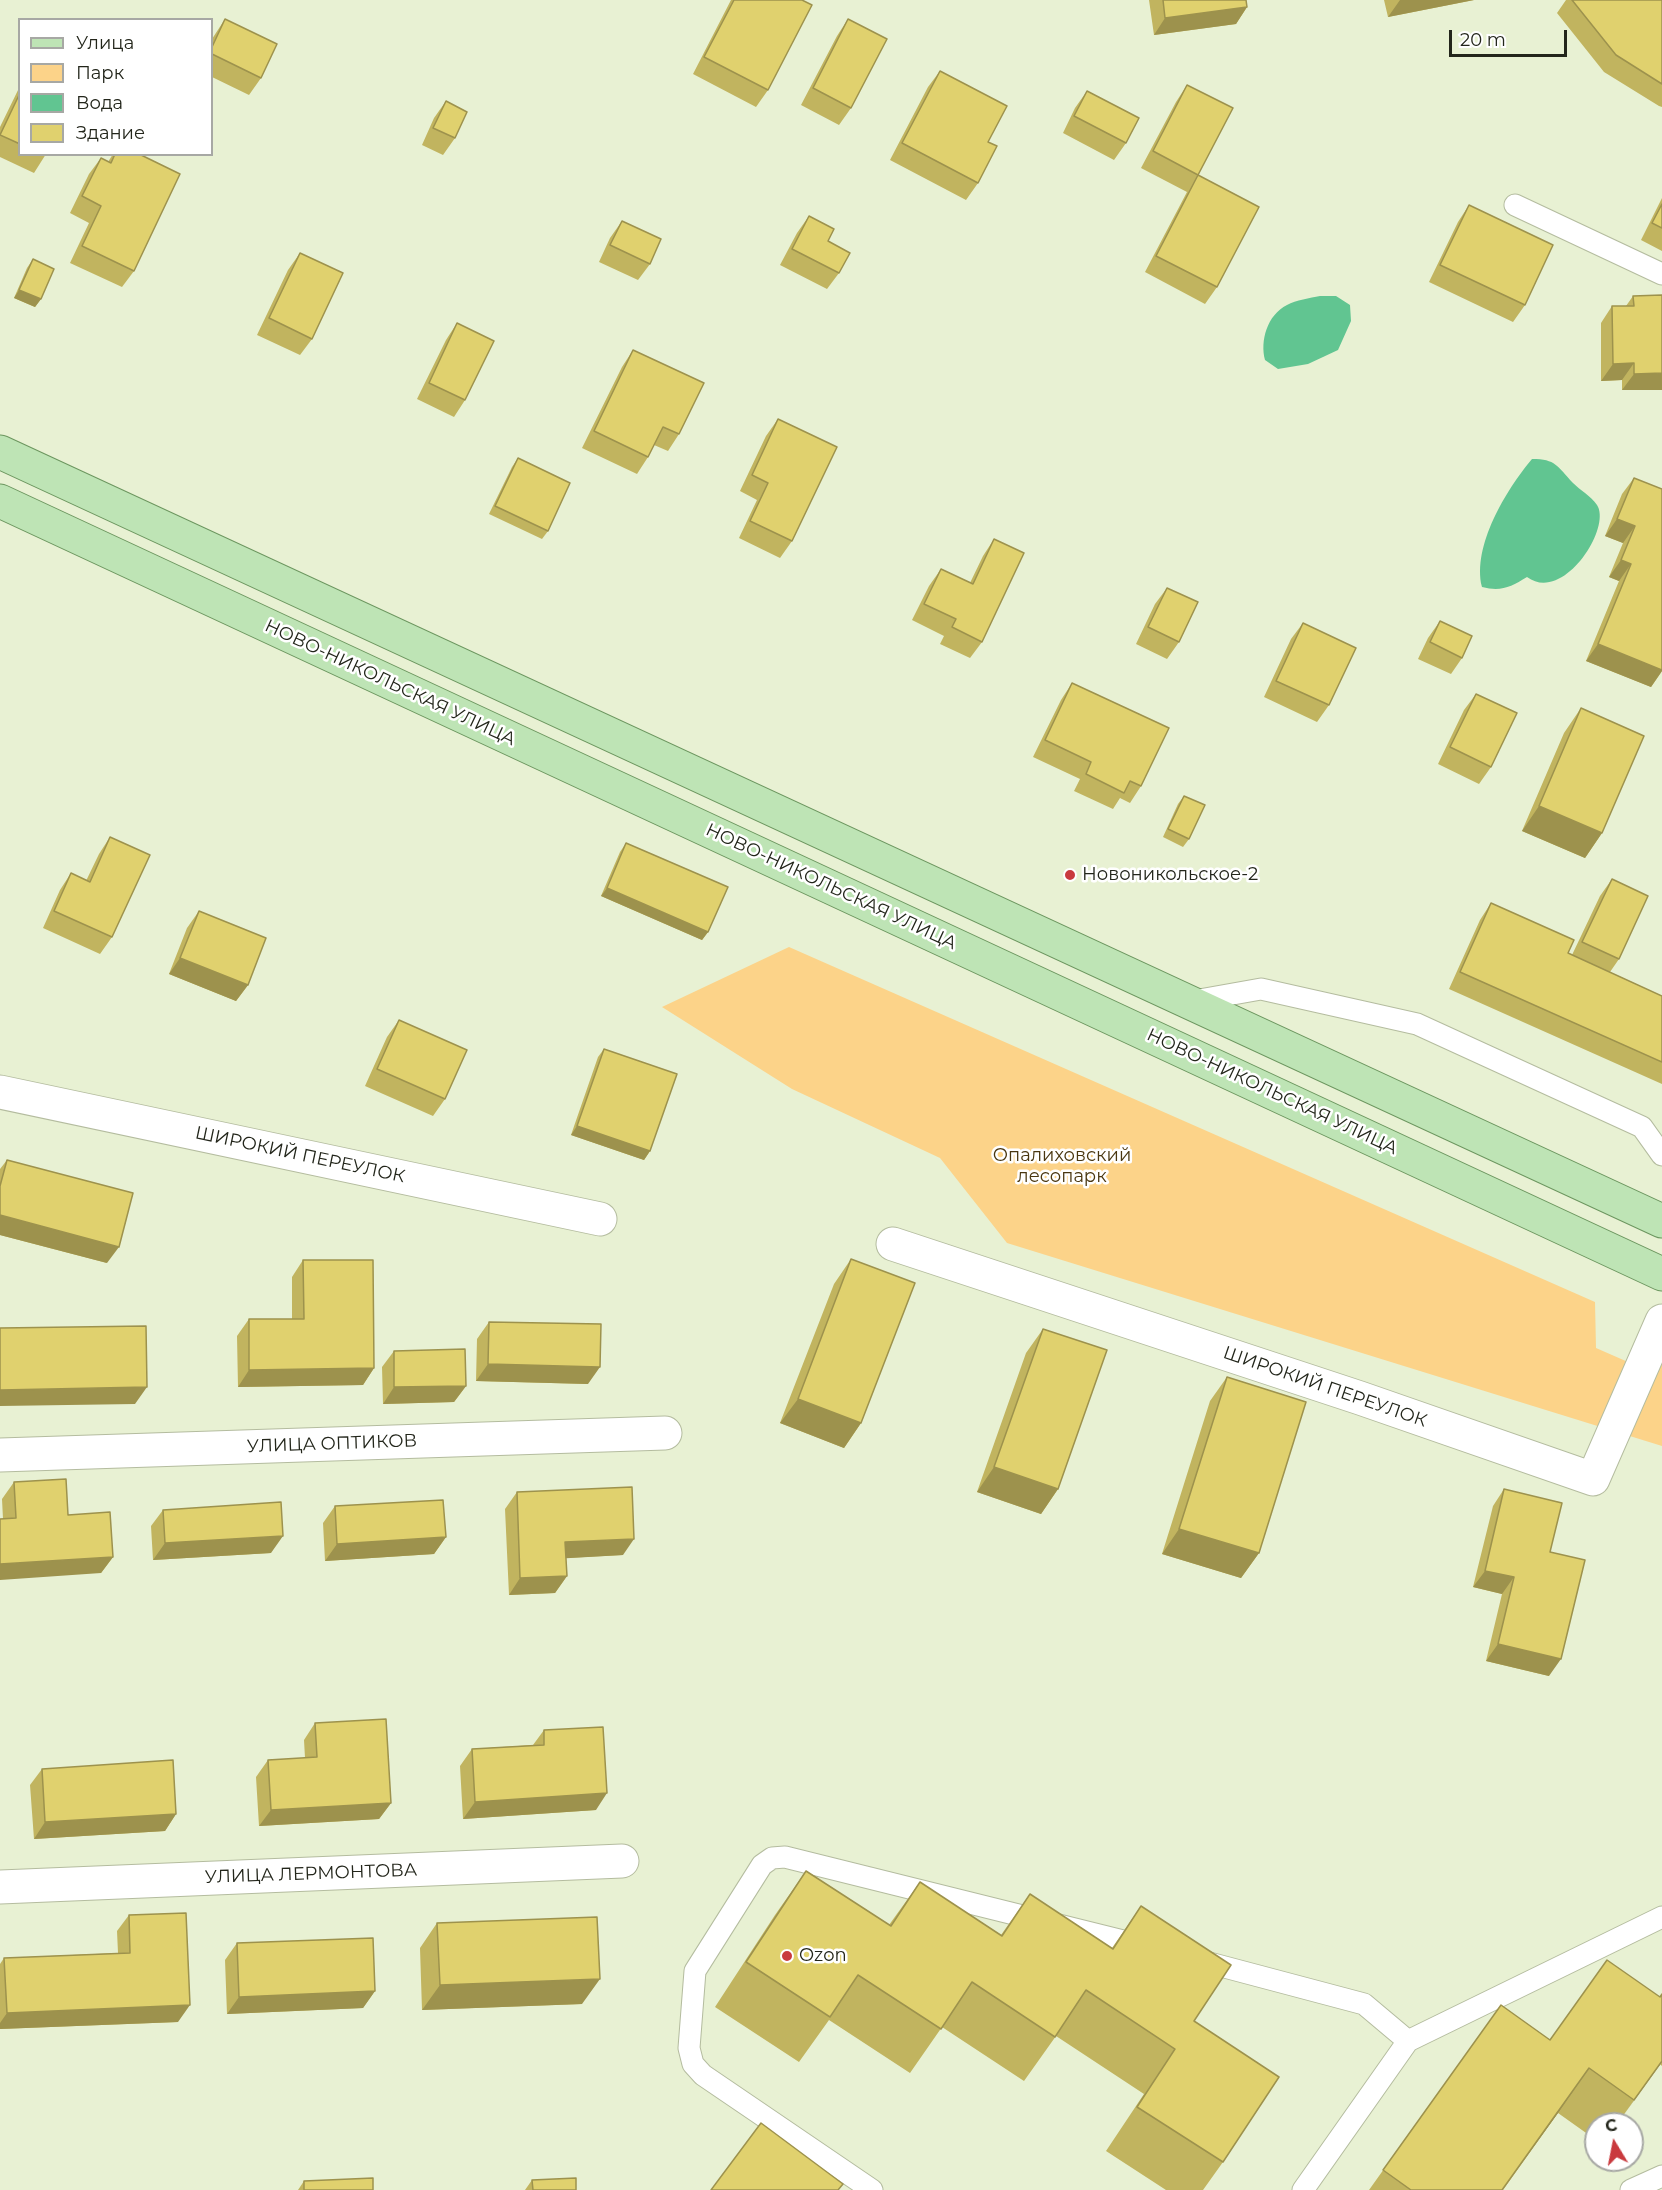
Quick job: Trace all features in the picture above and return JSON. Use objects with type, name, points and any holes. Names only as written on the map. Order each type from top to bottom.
[{"type":"main road","points":[[0,452],[1662,1221]]},
{"type":"main road","name":"НОВО-НИКОЛЬСКАЯ УЛИЦА","points":[[0,501],[1662,1274]]},
{"type":"street","name":"ШИРОКИЙ ПЕРЕУЛОК","points":[[0,1092],[600,1219]]},
{"type":"street","name":"ШИРОКИЙ ПЕРЕУЛОК","points":[[893,1244],[1360,1398],[1593,1479],[1662,1321]]},
{"type":"street","name":"УЛИЦА ОПТИКОВ","points":[[0,1455],[665,1433]]},
{"type":"street","name":"УЛИЦА ЛЕРМОНТОВА","points":[[0,1887],[622,1861]]},
{"type":"lane","points":[[1515,205],[1662,274]]},
{"type":"lane","points":[[1186,1002],[1261,989],[1417,1024],[1642,1127],[1662,1155]]},
{"type":"lane","points":[[873,2190],[703,2075],[693,2064],[689,2048],[695,1971],[762,1865],[772,1858],[785,1857],[1163,1951]]},
{"type":"lane","points":[[1303,2190],[1408,2041],[1662,1917]]},
{"type":"lane","points":[[1186,1957],[1364,2004],[1408,2041]]},
{"type":"lane","points":[[1631,2190],[1662,2176]]},
{"type":"green space","name":"Опалиховский лесопарк","points":[[789,947],[1595,1302],[1596,1348],[1644,1369],[1662,1355],[1662,1446],[1007,1243],[940,1158],[792,1089],[662,1007]]},
{"type":"water","points":[[1320,296],[1336,296],[1350,305],[1351,321],[1338,350],[1308,364],[1278,369],[1265,360],[1264,337],[1274,315],[1291,303]]},
{"type":"water","points":[[1532,459],[1546,460],[1556,465],[1595,502],[1600,516],[1597,530],[1581,560],[1569,572],[1555,580],[1541,583],[1527,577],[1506,588],[1482,587],[1480,571],[1482,554],[1494,519],[1512,486]]},
{"type":"building","points":[[734,0],[802,0],[812,5],[768,90],[704,57]]},
{"type":"building","points":[[1163,0],[1246,0],[1247,7],[1165,18]]},
{"type":"building","points":[[1572,0],[1662,0],[1662,84],[1616,55]]},
{"type":"building","points":[[225,19],[277,44],[261,78],[213,54],[213,45]]},
{"type":"building","points":[[848,19],[887,39],[851,108],[813,88]]},
{"type":"building","points":[[940,71],[1007,106],[988,142],[997,146],[978,183],[902,143]]},
{"type":"building","points":[[1187,85],[1233,108],[1198,175],[1153,151]]},
{"type":"building","points":[[1087,91],[1139,118],[1126,143],[1074,116]]},
{"type":"building","points":[[18,97],[18,143],[0,135]]},
{"type":"building","points":[[446,101],[467,112],[455,138],[433,128]]},
{"type":"building","points":[[114,156],[143,156],[180,174],[134,271],[82,246],[101,206],[82,196],[101,158],[111,163]]},
{"type":"building","points":[[1198,175],[1259,207],[1217,287],[1156,256]]},
{"type":"building","points":[[1662,204],[1662,228],[1652,223]]},
{"type":"building","points":[[1469,205],[1553,245],[1525,305],[1440,265]]},
{"type":"building","points":[[809,216],[834,229],[828,241],[850,253],[839,273],[792,249]]},
{"type":"building","points":[[622,221],[661,239],[650,264],[610,245]]},
{"type":"building","points":[[300,253],[343,273],[312,339],[269,318]]},
{"type":"building","points":[[33,259],[54,269],[41,299],[19,290]]},
{"type":"building","points":[[1662,295],[1662,373],[1634,374],[1634,363],[1613,364],[1612,306],[1634,306],[1633,296]]},
{"type":"building","points":[[457,323],[494,341],[465,400],[429,383]]},
{"type":"building","points":[[633,350],[704,383],[679,434],[663,427],[648,457],[594,431]]},
{"type":"building","points":[[778,419],[837,447],[792,541],[750,521],[768,483],[752,475]]},
{"type":"building","points":[[518,458],[570,483],[548,531],[495,506]]},
{"type":"building","points":[[1634,478],[1662,489],[1662,670],[1598,644],[1631,564],[1621,560],[1635,526],[1617,519]]},
{"type":"building","points":[[994,539],[1024,553],[982,642],[952,627],[956,619],[924,604],[941,569],[973,584]]},
{"type":"building","points":[[1167,588],[1198,602],[1179,642],[1148,627]]},
{"type":"building","points":[[1440,621],[1472,636],[1462,658],[1430,642]]},
{"type":"building","points":[[1303,623],[1356,648],[1329,705],[1276,681]]},
{"type":"building","points":[[1072,683],[1169,728],[1141,786],[1130,781],[1124,793],[1086,774],[1091,762],[1045,740]]},
{"type":"building","points":[[1476,694],[1517,713],[1491,767],[1450,747]]},
{"type":"building","points":[[1581,708],[1644,736],[1602,833],[1539,806]]},
{"type":"building","points":[[1184,796],[1205,805],[1189,839],[1168,829]]},
{"type":"building","points":[[110,837],[150,855],[112,937],[54,911],[71,873],[90,882]]},
{"type":"building","points":[[626,843],[728,887],[708,932],[607,888]]},
{"type":"building","points":[[1612,879],[1648,896],[1619,959],[1582,942]]},
{"type":"building","points":[[1491,903],[1574,940],[1568,953],[1662,996],[1662,1062],[1460,972]]},
{"type":"building","points":[[199,911],[266,938],[248,985],[180,958]]},
{"type":"building","points":[[399,1020],[467,1050],[445,1099],[377,1069]]},
{"type":"building","points":[[604,1049],[677,1074],[650,1151],[577,1126]]},
{"type":"building","points":[[7,1160],[133,1193],[119,1247],[0,1215],[0,1186]]},
{"type":"building","points":[[851,1259],[915,1283],[861,1423],[798,1399]]},
{"type":"building","points":[[303,1260],[373,1260],[374,1368],[249,1370],[249,1319],[304,1319]]},
{"type":"building","points":[[489,1322],[601,1324],[600,1367],[488,1364]]},
{"type":"building","points":[[146,1326],[147,1387],[0,1390],[0,1328]]},
{"type":"building","points":[[1043,1329],[1107,1350],[1058,1489],[994,1467]]},
{"type":"building","points":[[465,1349],[466,1386],[394,1387],[394,1351]]},
{"type":"building","points":[[1227,1377],[1306,1402],[1259,1553],[1179,1529]]},
{"type":"building","points":[[66,1479],[68,1515],[110,1512],[113,1557],[0,1564],[0,1519],[16,1518],[14,1482]]},
{"type":"building","points":[[632,1487],[634,1539],[565,1542],[567,1576],[520,1578],[517,1492]]},
{"type":"building","points":[[1504,1489],[1562,1503],[1550,1552],[1585,1560],[1561,1659],[1498,1644],[1514,1577],[1485,1571]]},
{"type":"building","points":[[443,1500],[446,1537],[337,1544],[335,1506]]},
{"type":"building","points":[[281,1502],[283,1536],[165,1543],[163,1510]]},
{"type":"building","points":[[386,1719],[391,1803],[271,1810],[268,1760],[317,1757],[315,1723]]},
{"type":"building","points":[[603,1727],[607,1793],[475,1802],[472,1749],[544,1745],[544,1730]]},
{"type":"building","points":[[173,1760],[176,1814],[45,1822],[42,1769]]},
{"type":"building","points":[[806,1871],[891,1926],[920,1882],[1002,1936],[1030,1894],[1113,1949],[1141,1906],[1231,1965],[1194,2021],[1279,2077],[1223,2162],[1137,2107],[1175,2049],[1086,1990],[1055,2037],[972,1982],[941,2029],[858,1975],[830,2017],[746,1962]]},
{"type":"building","points":[[186,1913],[190,2005],[7,2013],[4,1958],[130,1953],[129,1915]]},
{"type":"building","points":[[597,1917],[600,1979],[440,1985],[437,1923]]},
{"type":"building","points":[[373,1938],[375,1991],[239,1997],[237,1943]]},
{"type":"building","points":[[1607,1960],[1660,1997],[1662,1994],[1662,2061],[1634,2100],[1589,2068],[1502,2190],[1411,2190],[1383,2170],[1501,2005],[1550,2040]]},
{"type":"building","points":[[761,2123],[843,2184],[838,2190],[711,2190]]},
{"type":"building","points":[[373,2178],[373,2190],[304,2190],[304,2181]]},
{"type":"building","points":[[576,2178],[576,2190],[533,2190],[532,2180]]},
{"type":"place","name":"Новоникольское-2","points":[[1070,875]]},
{"type":"place","name":"Ozon","points":[[787,1956]]}]
